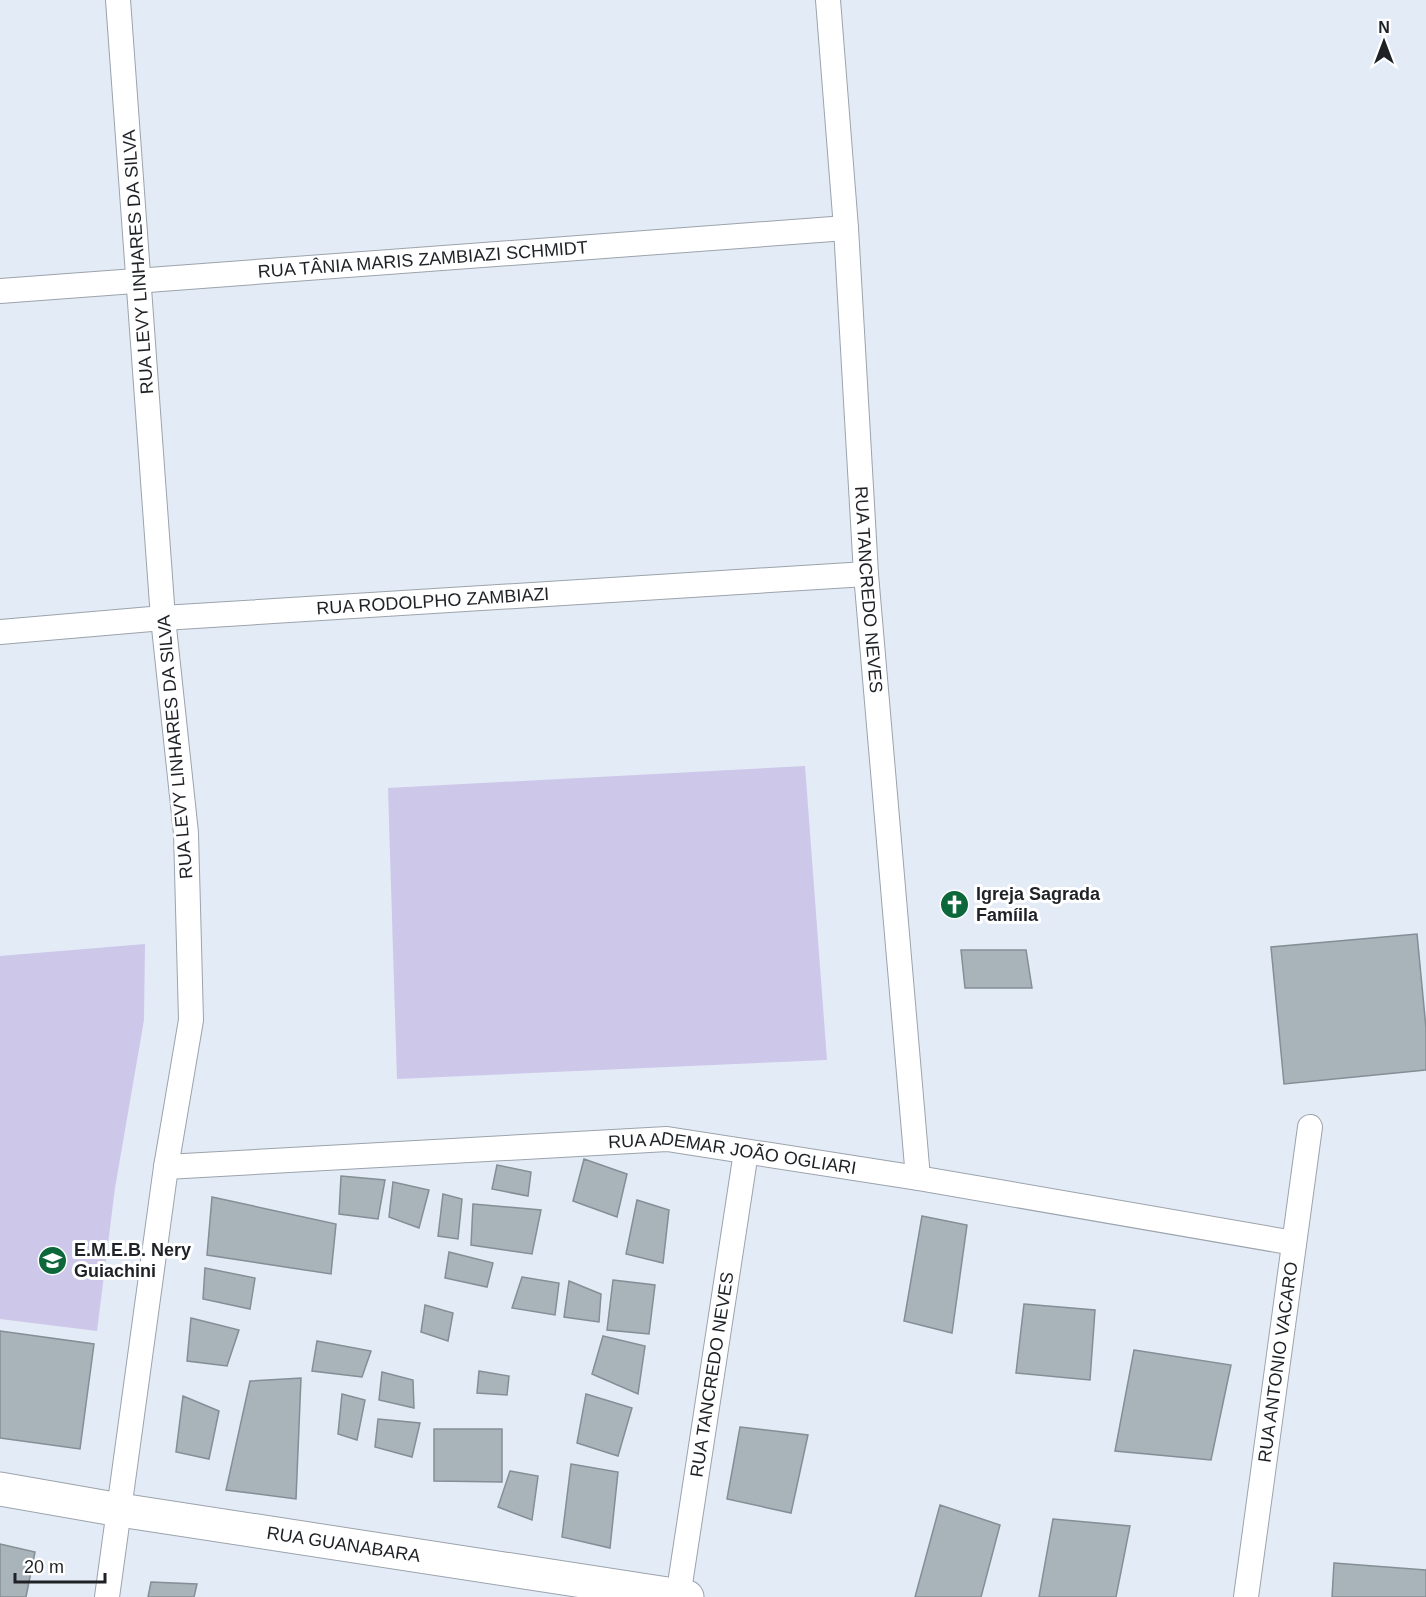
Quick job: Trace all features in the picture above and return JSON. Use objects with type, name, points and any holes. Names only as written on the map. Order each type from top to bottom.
[{"type":"street","name":"RUA LEVY LINHARES DA SILVA","points":[[107,1597],[166,1167],[191,1020],[186,833],[163,618],[118,0]]},
{"type":"street","name":"RUA TANCREDO NEVES","points":[[828,0],[846,228],[866,574],[918,1178]]},
{"type":"street","name":"RUA TÂNIA MARIS ZAMBIAZI SCHMIDT","points":[[0,291],[846,228]]},
{"type":"street","name":"RUA RODOLPHO ZAMBIAZI","points":[[0,632],[163,618],[866,574]]},
{"type":"street","name":"RUA ANTONIO VACARO","points":[[1246,1597],[1310,1127]]},
{"type":"street","name":"RUA ADEMAR JOÃO OGLIARI","points":[[166,1167],[667,1139],[918,1178],[1294,1243]]},
{"type":"street","name":"RUA TANCREDO NEVES","points":[[681,1597],[746,1152]]},
{"type":"street","name":"RUA GUANABARA","points":[[0,1489],[120,1510],[681,1597]]},
{"type":"shaded area","points":[[805,766],[827,1060],[397,1079],[388,788]]},
{"type":"shaded area","points":[[145,944],[144,1020],[115,1188],[97,1331],[0,1319],[0,956]]},
{"type":"building","points":[[1417,934],[1426,1028],[1426,1070],[1284,1084],[1271,947]]},
{"type":"building","points":[[961,950],[1026,950],[1032,988],[965,988]]},
{"type":"building","points":[[584,1159],[627,1174],[617,1217],[573,1201]]},
{"type":"building","points":[[497,1165],[531,1172],[528,1196],[492,1189]]},
{"type":"building","points":[[341,1176],[385,1180],[378,1219],[339,1214]]},
{"type":"building","points":[[393,1182],[429,1190],[419,1228],[389,1217]]},
{"type":"building","points":[[443,1194],[462,1199],[458,1239],[438,1236]]},
{"type":"building","points":[[212,1197],[336,1224],[331,1274],[207,1255]]},
{"type":"building","points":[[637,1200],[669,1210],[663,1263],[626,1254]]},
{"type":"building","points":[[473,1204],[541,1210],[532,1254],[471,1245]]},
{"type":"building","points":[[922,1216],[967,1225],[952,1333],[904,1321]]},
{"type":"building","points":[[449,1252],[493,1263],[487,1287],[445,1278]]},
{"type":"building","points":[[205,1268],[255,1278],[250,1309],[203,1299]]},
{"type":"building","points":[[522,1277],[559,1283],[555,1315],[512,1308]]},
{"type":"building","points":[[613,1280],[655,1285],[649,1334],[607,1330]]},
{"type":"building","points":[[569,1281],[601,1294],[599,1322],[564,1317]]},
{"type":"building","points":[[1024,1304],[1095,1310],[1090,1380],[1016,1373]]},
{"type":"building","points":[[425,1305],[453,1313],[448,1341],[421,1332]]},
{"type":"building","points":[[191,1318],[239,1330],[227,1366],[187,1361]]},
{"type":"building","points":[[0,1331],[94,1344],[80,1449],[0,1438]]},
{"type":"building","points":[[603,1336],[645,1346],[638,1394],[592,1374]]},
{"type":"building","points":[[317,1341],[371,1351],[362,1377],[312,1371]]},
{"type":"building","points":[[1134,1350],[1231,1365],[1211,1460],[1115,1451]]},
{"type":"building","points":[[479,1371],[509,1376],[507,1395],[477,1393]]},
{"type":"building","points":[[382,1372],[413,1380],[414,1408],[379,1400]]},
{"type":"building","points":[[301,1378],[296,1499],[226,1490],[250,1381]]},
{"type":"building","points":[[342,1394],[365,1400],[357,1440],[338,1434]]},
{"type":"building","points":[[586,1394],[632,1408],[618,1456],[577,1443]]},
{"type":"building","points":[[183,1396],[219,1411],[209,1459],[176,1452]]},
{"type":"building","points":[[378,1419],[420,1423],[412,1457],[375,1447]]},
{"type":"building","points":[[740,1427],[808,1435],[791,1513],[727,1499]]},
{"type":"building","points":[[434,1429],[502,1429],[502,1482],[434,1481]]},
{"type":"building","points":[[571,1464],[618,1472],[610,1548],[562,1537]]},
{"type":"building","points":[[510,1471],[538,1476],[532,1520],[498,1507]]},
{"type":"building","points":[[940,1505],[1000,1525],[981,1597],[915,1597]]},
{"type":"building","points":[[1053,1519],[1130,1526],[1116,1597],[1039,1597]]},
{"type":"building","points":[[0,1544],[35,1552],[26,1597],[0,1597]]},
{"type":"building","points":[[1334,1563],[1426,1570],[1426,1597],[1332,1597]]},
{"type":"building","points":[[151,1582],[197,1584],[194,1597],[148,1597]]},
{"type":"place","name":"Igreja Sagrada Famíila","points":[[955,904]]},
{"type":"place","name":"E.M.E.B. Nery Guiachini","points":[[53,1260]]}]
